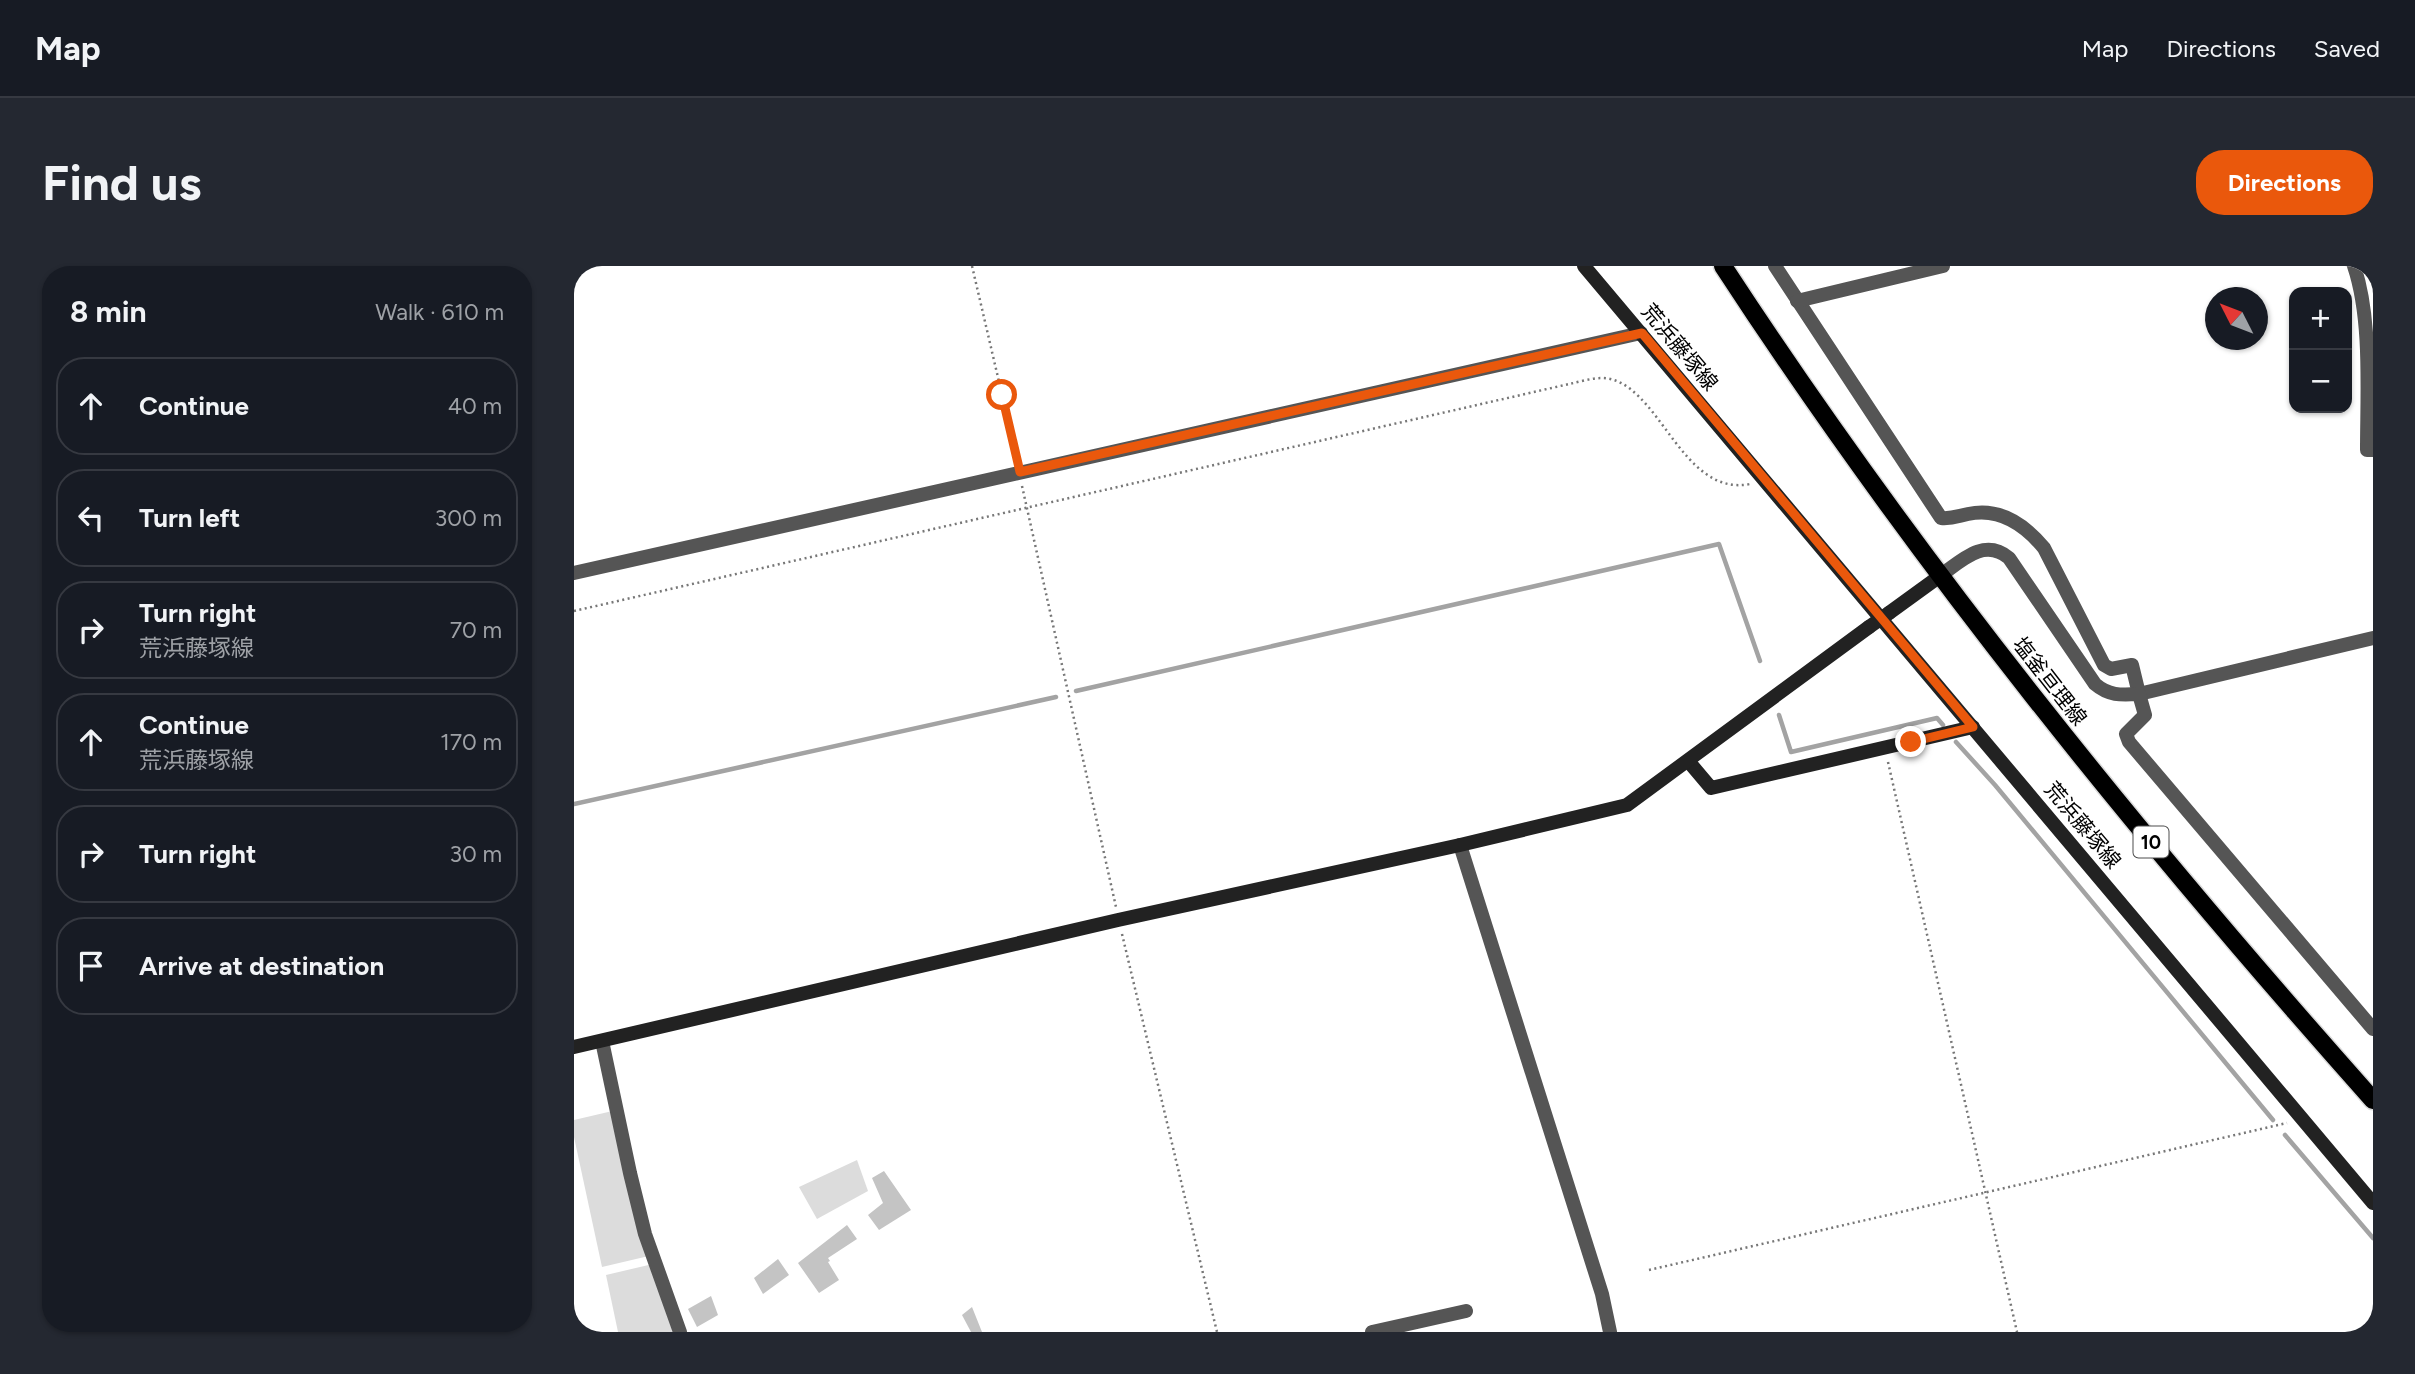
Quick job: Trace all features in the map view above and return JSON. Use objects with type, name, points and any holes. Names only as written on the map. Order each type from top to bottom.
[{"type":"main road","name":"塩釜亘理線","points":[[1723,266],[1778,350],[1940,576],[2059,730],[2221,927],[2373,1100]]},
{"type":"street","name":"荒浜藤塚線","points":[[1584,266],[2373,1203]]},
{"type":"street","points":[[1775,266],[1941,518],[1953,519],[1968,514],[1986,513],[2003,515],[2032,533],[2044,548],[2104,665],[2111,668],[2132,665],[2145,715],[2126,734],[2129,742],[2373,1029]]},
{"type":"street","points":[[1797,301],[1944,266]]},
{"type":"street","points":[[2354,266],[2362,289],[2367,370],[2367,450],[2373,450]]},
{"type":"street","points":[[574,573],[1020,475],[1642,333]]},
{"type":"street","points":[[574,1047],[1118,919],[1460,845],[1627,805],[1972,552],[1986,549],[2001,551],[2009,558],[2095,684],[2104,692],[2116,695],[2139,694],[2373,638]]},
{"type":"street","points":[[1689,762],[1711,788],[1973,727]]},
{"type":"street","points":[[1460,845],[1602,1294],[1610,1332]]},
{"type":"street","points":[[602,1041],[629,1173],[642,1222],[680,1332]]},
{"type":"street","points":[[1372,1332],[1466,1311]]},
{"type":"path","points":[[972,266],[1027,508]]},
{"type":"path","points":[[574,611],[1603,378],[1626,385],[1706,476],[1728,484],[1748,485],[1762,475]]},
{"type":"path","points":[[1885,748],[2017,1332]]},
{"type":"path","points":[[1649,1270],[2303,1119]]},
{"type":"shaded area","points":[[621,1109],[653,1255],[602,1267],[574,1137],[574,1120]]},
{"type":"shaded area","points":[[857,1160],[868,1191],[817,1219],[799,1187]]},
{"type":"shaded area","points":[[657,1263],[682,1332],[618,1332],[606,1275]]},
{"type":"building","points":[[884,1171],[911,1210],[879,1230],[868,1215],[883,1203],[872,1178]]},
{"type":"building","points":[[847,1225],[857,1239],[828,1258],[839,1280],[819,1293],[798,1263]]},
{"type":"building","points":[[778,1259],[789,1275],[763,1294],[754,1278]]},
{"type":"building","points":[[711,1296],[718,1315],[697,1327],[688,1309]]},
{"type":"building","points":[[972,1307],[982,1332],[971,1332],[962,1315]]},
{"type":"waterway","points":[[1076,691],[1719,544],[1760,661]]},
{"type":"waterway","points":[[574,804],[1056,697]]},
{"type":"waterway","points":[[1779,715],[1791,752],[1937,718],[1943,725]]},
{"type":"waterway","points":[[1956,742],[1995,785],[2273,1120]]},
{"type":"waterway","points":[[2285,1135],[2373,1238]]},
{"type":"route","points":[[1002,395],[1020,472],[1642,333],[1973,727],[1911,742]]}]
